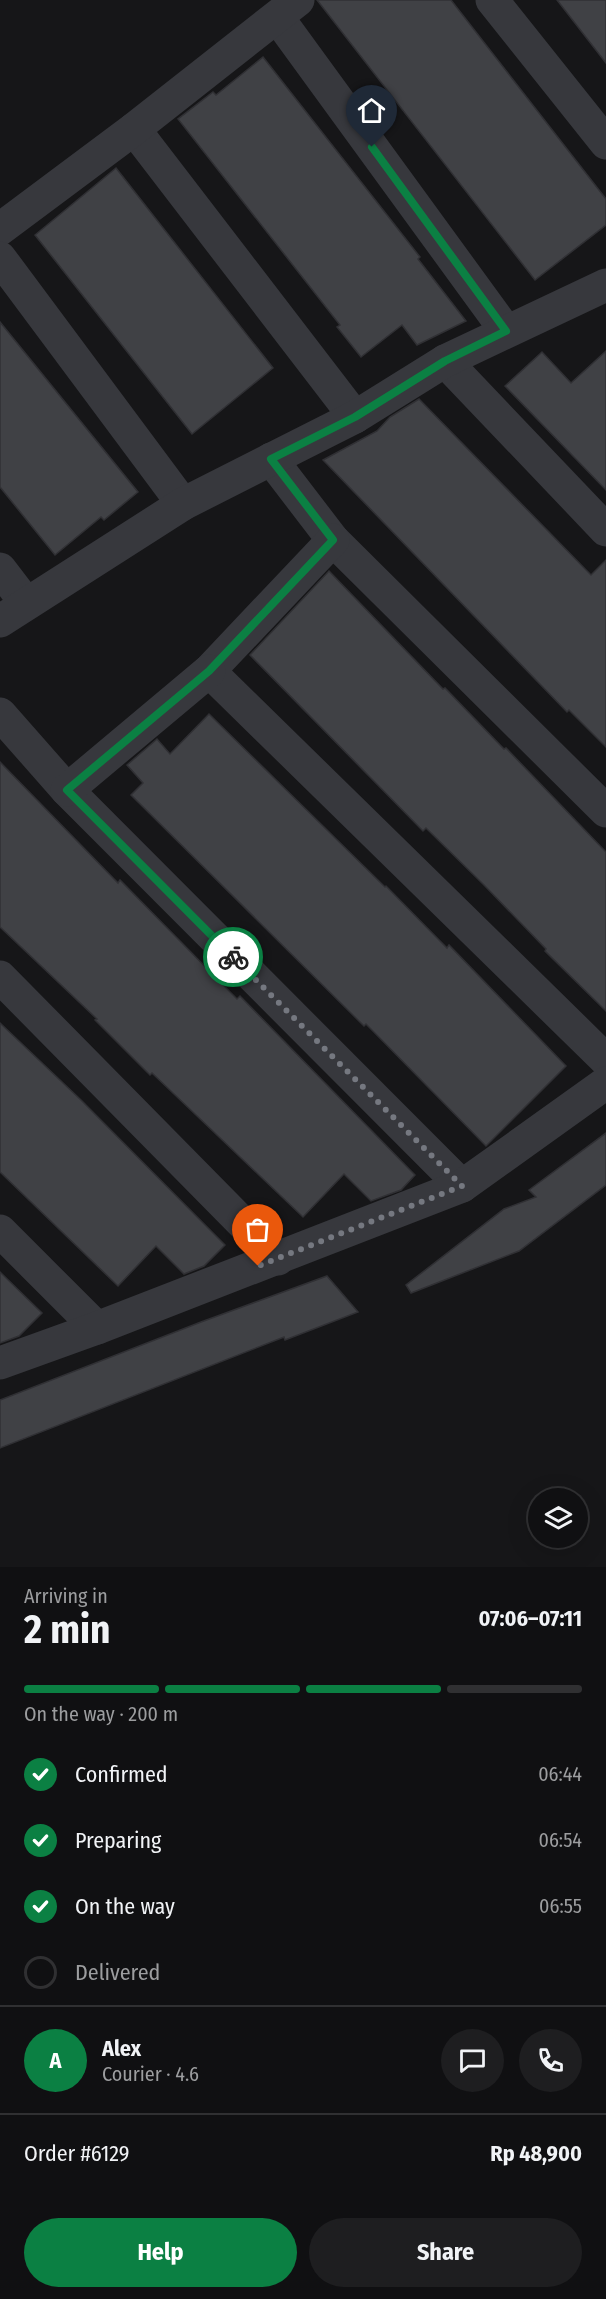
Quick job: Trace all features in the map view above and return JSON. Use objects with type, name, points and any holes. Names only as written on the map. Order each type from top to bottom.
[{"type":"street","points":[[492,0],[606,143]]},
{"type":"street","points":[[0,229],[134,129],[288,9],[506,331]]},
{"type":"street","points":[[134,129],[355,417]]},
{"type":"street","points":[[0,258],[183,504]]},
{"type":"street","points":[[0,569],[13,612],[183,504],[355,417],[445,361],[606,285]]},
{"type":"street","points":[[445,361],[606,530]]},
{"type":"street","points":[[271,459],[333,540],[606,811]]},
{"type":"street","points":[[67,790],[209,671],[333,540]]},
{"type":"street","points":[[209,671],[606,1060]]},
{"type":"street","points":[[0,714],[67,790],[462,1186]]},
{"type":"street","points":[[0,977],[278,1259]]},
{"type":"street","points":[[0,1363],[278,1259],[462,1186],[606,1083]]},
{"type":"street","points":[[0,1231],[97,1328]]},
{"type":"building","points":[[317,0],[451,0],[606,199],[606,225],[535,280]]},
{"type":"building","points":[[557,0],[606,0],[606,63]]},
{"type":"building","points":[[263,57],[420,257],[418,259],[466,321],[417,345],[402,325],[361,357],[337,327],[340,325],[178,119],[213,92],[216,95]]},
{"type":"building","points":[[116,168],[273,368],[192,434],[35,235]]},
{"type":"building","points":[[0,322],[138,492],[104,520],[101,517],[55,555],[0,487]]},
{"type":"building","points":[[606,351],[606,490],[505,386],[542,352],[571,383]]},
{"type":"building","points":[[419,399],[591,575],[606,560],[606,747],[569,710],[567,712],[323,460],[377,431],[390,417]]},
{"type":"building","points":[[329,571],[606,852],[606,1011],[545,951],[546,949],[484,885],[426,828],[423,831],[250,655]]},
{"type":"building","points":[[209,714],[447,948],[449,945],[566,1066],[486,1146],[366,1024],[364,1026],[131,795],[143,783],[127,765],[157,739],[170,754]]},
{"type":"building","points":[[0,762],[118,883],[120,880],[237,999],[240,996],[415,1175],[401,1190],[371,1201],[344,1174],[303,1217],[152,1073],[150,1075],[95,1020],[97,1019],[0,927]]},
{"type":"building","points":[[0,1023],[81,1100],[225,1245],[204,1266],[184,1274],[156,1246],[118,1286],[0,1172]]},
{"type":"building","points":[[606,1133],[606,1185],[519,1251],[411,1293],[406,1285],[504,1209],[536,1197],[529,1190]]},
{"type":"building","points":[[0,1272],[42,1313],[19,1336],[0,1343]]},
{"type":"building","points":[[327,1276],[358,1312],[285,1340],[284,1337],[0,1448],[0,1400]]},
{"type":"way so far","points":[[233,957],[462,1186],[258,1266]]},
{"type":"route","points":[[233,957],[67,790],[209,671],[333,540],[271,459],[355,417],[445,361],[506,331],[372,147]]}]
